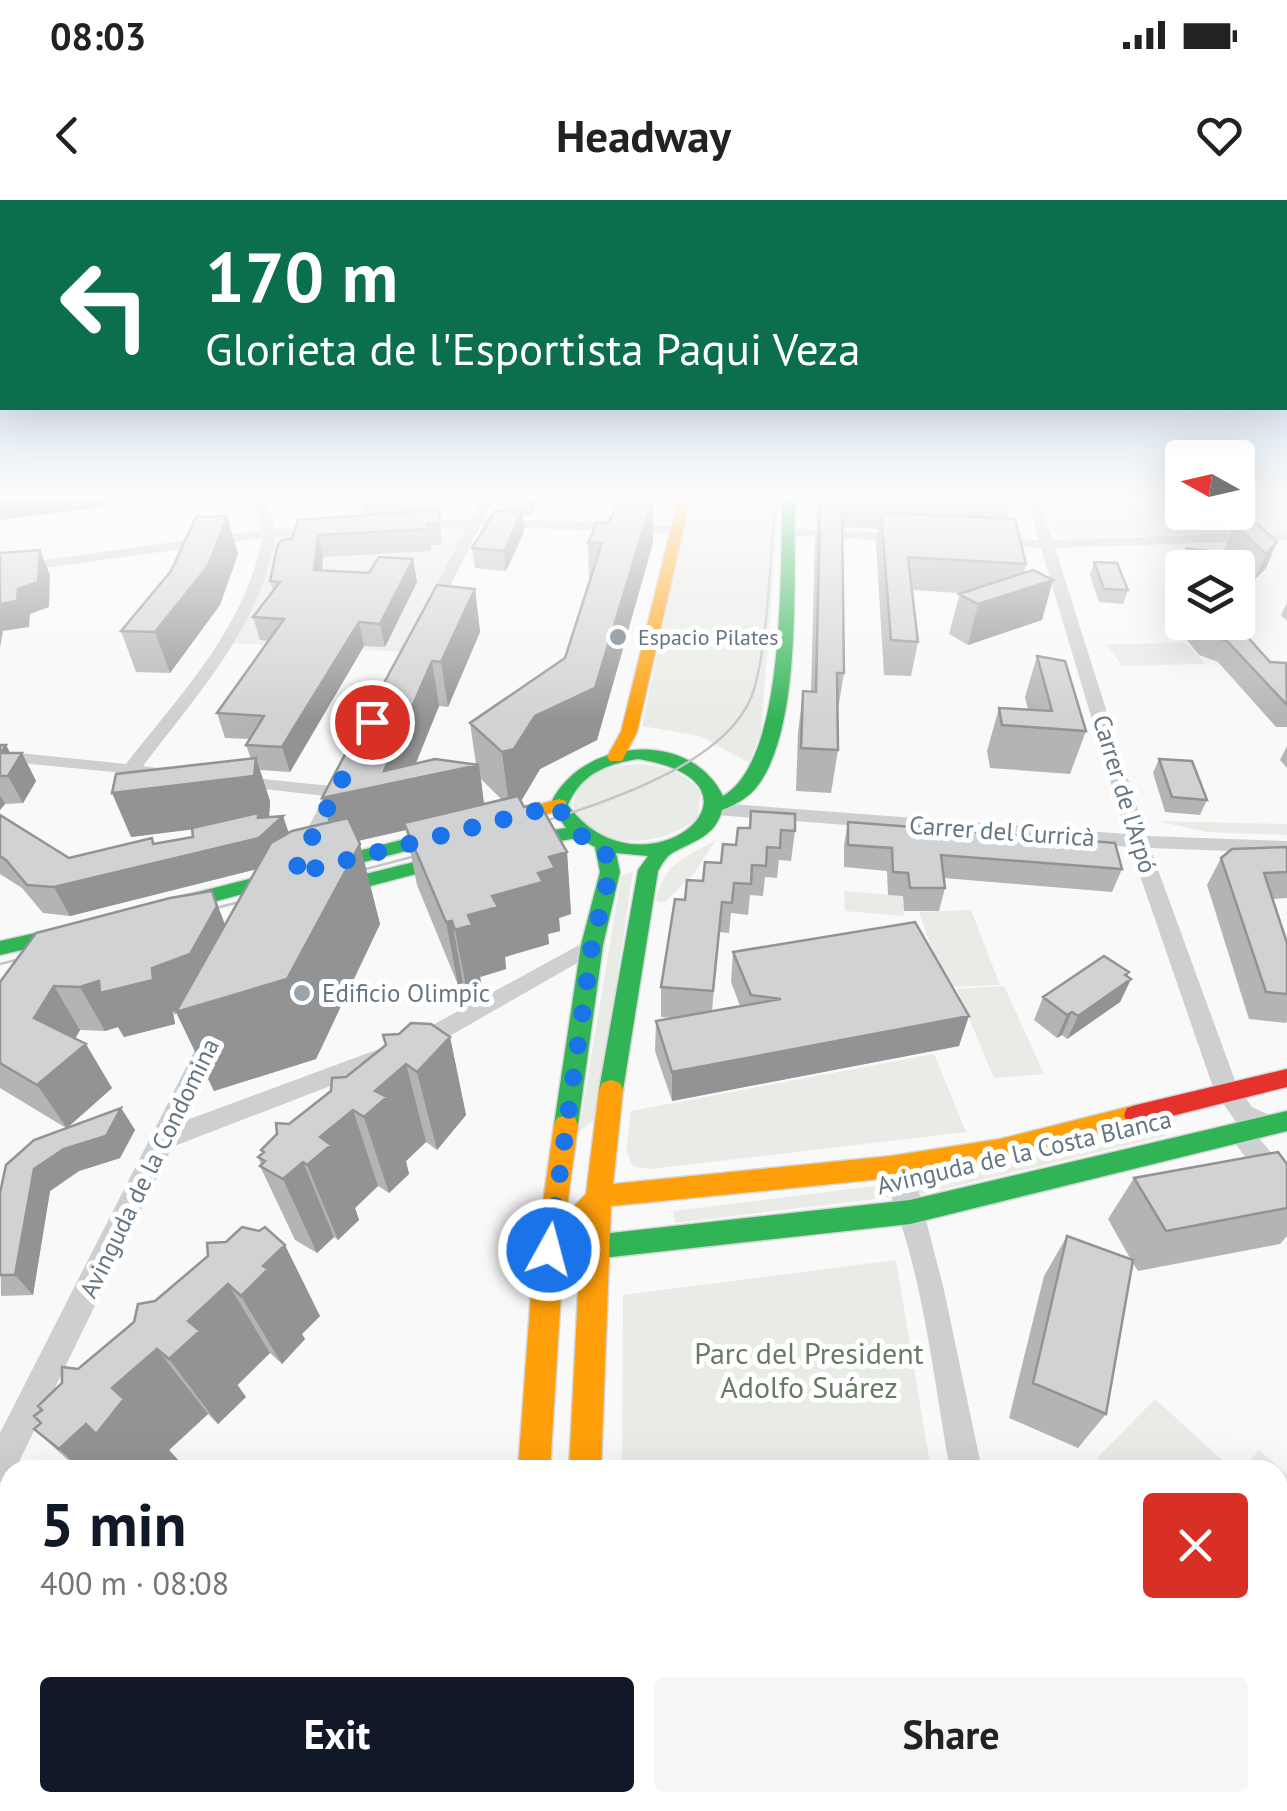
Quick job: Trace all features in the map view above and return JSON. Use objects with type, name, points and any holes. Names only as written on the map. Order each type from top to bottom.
[{"type":"main road","points":[[616,756],[630,732],[667,571]]},
{"type":"main road","points":[[717,808],[713,788],[684,764],[638,754],[616,756],[572,777],[559,805],[562,818],[575,833],[604,847],[664,848],[694,837],[717,808],[740,796],[759,770],[767,744],[782,571]]},
{"type":"main road","points":[[290,892],[559,805]]},
{"type":"main road","points":[[144,913],[290,892],[575,833]]},
{"type":"main road","points":[[535,1460],[552,1218],[592,945],[610,872],[604,847]]},
{"type":"main road","points":[[585,1460],[593,1247],[608,1109],[648,870],[664,848]]},
{"type":"main road","points":[[170,931],[224,917]]},
{"type":"main road","points":[[0,948],[88,928]]},
{"type":"main road","name":"Avinguda de la Costa Blanca","points":[[601,1196],[891,1167],[1000,1150],[1226,1090],[1287,1078]]},
{"type":"main road","name":"Avinguda de la Costa Blanca","points":[[593,1247],[910,1212],[1277,1123]]},
{"type":"main road","points":[[546,1280],[570,1228],[601,1196]]},
{"type":"street","points":[[131,770],[226,643],[252,597],[259,571]]},
{"type":"street","points":[[417,635],[451,571]]},
{"type":"street","name":"Carrer de l'Arpó","points":[[1056,571],[1138,841],[1226,1090]]},
{"type":"street","points":[[0,756],[187,776]]},
{"type":"street","points":[[224,780],[341,783],[290,892]]},
{"type":"street","name":"Carrer del Curricà","points":[[717,808],[1138,841],[1287,846]]},
{"type":"street","points":[[164,1140],[434,1038],[592,945]]},
{"type":"street","name":"Avinguda de la Condomina","points":[[3,1460],[221,1021]]},
{"type":"street","points":[[1226,1090],[1243,1114],[1277,1123]]},
{"type":"street","points":[[1238,1131],[1287,1190]]},
{"type":"street","points":[[891,1167],[904,1189],[910,1212],[964,1460]]},
{"type":"shaded area","points":[[254,571],[452,571],[408,652],[227,643]]},
{"type":"green space","points":[[675,571],[774,571],[761,731],[749,763],[700,736],[642,726]]},
{"type":"green space","points":[[1185,643],[1206,664],[1122,666],[1106,644]]},
{"type":"green space","points":[[638,764],[657,766],[688,779],[701,793],[697,818],[666,835],[630,841],[596,832],[583,821],[573,806],[581,786],[606,769]]},
{"type":"green space","points":[[1157,821],[1287,824],[1287,835],[1207,832]]},
{"type":"green space","points":[[716,840],[692,876],[665,902],[656,901],[670,870]]},
{"type":"green space","points":[[633,872],[596,1119],[579,1131],[621,876]]},
{"type":"green space","points":[[844,891],[903,896],[904,916],[845,911]]},
{"type":"green space","points":[[971,910],[1000,985],[945,987],[919,912]]},
{"type":"green space","points":[[1004,986],[1044,1074],[994,1078],[957,989]]},
{"type":"green space","points":[[934,1054],[966,1132],[651,1169],[633,1166],[626,1150],[631,1111]]},
{"type":"green space","points":[[1157,1124],[1166,1136],[918,1195],[913,1182],[959,1176]]},
{"type":"green space","points":[[891,1184],[901,1196],[675,1223],[673,1211]]},
{"type":"green space","name":"Parc del President Adolfo Suárez","points":[[896,1260],[929,1460],[622,1460],[623,1295]]},
{"type":"green space","points":[[1155,1399],[1222,1460],[1099,1460]]},
{"type":"green space","points":[[1259,1450],[1271,1460],[1250,1460]]},
{"type":"building","points":[[0,571],[39,571],[38,582],[18,589],[17,601],[0,604]]},
{"type":"building","points":[[171,571],[204,571],[155,632],[121,631]]},
{"type":"building","points":[[272,571],[407,571],[380,624],[359,622],[282,747],[246,745],[264,716],[217,713],[284,619],[253,617],[280,582],[270,581]]},
{"type":"building","points":[[593,571],[630,571],[595,688],[535,716],[514,749],[502,752],[470,723],[565,658]]},
{"type":"building","points":[[819,571],[843,571],[844,673],[837,673],[838,750],[801,748],[803,691],[816,692]]},
{"type":"building","points":[[886,571],[910,571],[918,642],[891,640]]},
{"type":"building","points":[[1029,571],[1053,580],[978,604],[959,594]]},
{"type":"building","points":[[1097,571],[1120,571],[1128,590],[1104,589]]},
{"type":"building","points":[[437,585],[475,589],[441,662],[432,661],[384,771],[435,759],[479,765],[322,798],[351,743],[364,742],[364,731],[358,731]]},
{"type":"building","points":[[1250,640],[1270,662],[1286,663],[1287,705],[1227,641]]},
{"type":"building","points":[[1037,656],[1065,661],[1086,731],[1002,725],[999,708],[1052,711]]},
{"type":"building","points":[[0,745],[6,745],[1,753],[22,753],[8,776],[0,776]]},
{"type":"building","points":[[256,758],[254,776],[112,793],[116,774]]},
{"type":"building","points":[[1159,759],[1192,761],[1207,800],[1172,797]]},
{"type":"building","points":[[518,796],[524,807],[539,803],[567,852],[549,857],[555,868],[538,873],[543,882],[492,896],[498,907],[468,915],[472,925],[455,930],[452,921],[446,922],[404,823]]},
{"type":"building","points":[[751,811],[795,814],[795,831],[781,830],[780,848],[767,847],[766,866],[752,865],[751,884],[734,883],[732,903],[722,902],[713,991],[661,987],[675,899],[685,900],[687,880],[703,881],[705,862],[721,863],[723,844],[736,845],[738,828],[750,828]]},
{"type":"building","points":[[258,813],[258,818],[283,816],[259,838],[54,887],[27,885],[0,856],[0,815],[69,858],[152,838],[153,844],[193,837],[192,828]]},
{"type":"building","points":[[348,818],[360,844],[287,979],[176,1012],[271,843],[292,831]]},
{"type":"building","points":[[848,822],[1115,843],[1122,869],[941,855],[945,888],[910,888],[908,873],[893,872],[892,848],[848,845]]},
{"type":"building","points":[[1287,847],[1287,872],[1264,873],[1287,943],[1287,994],[1266,992],[1221,858],[1232,849]]},
{"type":"building","points":[[212,891],[217,906],[190,954],[152,968],[153,980],[100,993],[99,981],[80,987],[54,986],[34,1018],[86,1044],[37,1085],[0,1063],[0,982],[36,933]]},
{"type":"building","points":[[915,922],[969,1016],[672,1072],[656,1021],[781,999],[751,995],[733,952]]},
{"type":"building","points":[[1104,956],[1129,972],[1125,975],[1131,979],[1078,1016],[1072,1012],[1067,1015],[1043,997]]},
{"type":"building","points":[[411,1023],[431,1024],[450,1037],[417,1072],[406,1064],[375,1091],[387,1097],[364,1117],[353,1110],[320,1137],[331,1145],[307,1165],[303,1162],[283,1179],[260,1166],[265,1161],[258,1157],[277,1134],[276,1123],[289,1124],[331,1091],[332,1078],[346,1077],[386,1045],[383,1035],[399,1034]]},
{"type":"building","points":[[121,1108],[106,1136],[64,1149],[34,1169],[15,1275],[0,1275],[0,1193],[6,1165],[34,1140]]},
{"type":"building","points":[[1278,1152],[1287,1164],[1287,1208],[1166,1231],[1134,1178]]},
{"type":"building","points":[[242,1227],[259,1231],[265,1227],[285,1245],[241,1296],[228,1284],[188,1321],[200,1331],[169,1359],[157,1349],[112,1388],[124,1399],[96,1434],[86,1424],[59,1449],[34,1429],[41,1423],[34,1416],[42,1410],[38,1406],[62,1383],[62,1367],[78,1369],[134,1322],[138,1304],[155,1301],[208,1256],[207,1243],[226,1242]]},
{"type":"building","points":[[1067,1236],[1133,1260],[1106,1414],[1033,1383]]},
{"type":"tram line","points":[[523,828],[657,779],[720,739],[742,714],[755,686],[771,571]]},
{"type":"tram line","points":[[339,876],[435,851]]},
{"type":"tram line","points":[[193,914],[266,895]]},
{"type":"tram line","points":[[0,964],[44,953]]},
{"type":"traffic: fast","points":[[718,805],[747,787],[766,753],[780,683],[786,571]]},
{"type":"traffic: fast","points":[[638,754],[684,765],[710,787],[715,798],[710,819],[696,835],[675,845],[649,850],[622,849],[596,841],[574,827],[559,805],[571,782],[590,767],[638,754]]},
{"type":"traffic: fast","points":[[517,842],[575,833]]},
{"type":"traffic: fast","points":[[171,906],[448,834]]},
{"type":"traffic: fast","points":[[566,1125],[592,945],[610,872],[605,847]]},
{"type":"traffic: fast","points":[[611,1090],[648,870],[664,848]]},
{"type":"traffic: fast","points":[[328,890],[455,858]]},
{"type":"traffic: fast","points":[[0,948],[71,932]]},
{"type":"traffic: fast","points":[[593,1247],[910,1212],[1287,1121]]},
{"type":"traffic: slow","points":[[616,757],[629,732],[667,571]]},
{"type":"traffic: slow","points":[[500,821],[559,805]]},
{"type":"traffic: slow","points":[[585,1460],[593,1247],[611,1090]]},
{"type":"traffic: slow","points":[[546,1280],[570,1228],[601,1196],[891,1167],[1000,1149],[1136,1115]]},
{"type":"traffic: slow","points":[[535,1460],[552,1219],[566,1125]]},
{"type":"traffic: jam","points":[[1136,1115],[1287,1078]]},
{"type":"place","name":"Espacio Pilates","points":[[618,637]]},
{"type":"place","name":"Edificio Olimpic","points":[[302,993]]},
{"type":"route","points":[[372,722],[293,874],[559,805],[562,818],[575,833],[604,847],[610,872],[592,945],[549,1250]]}]
